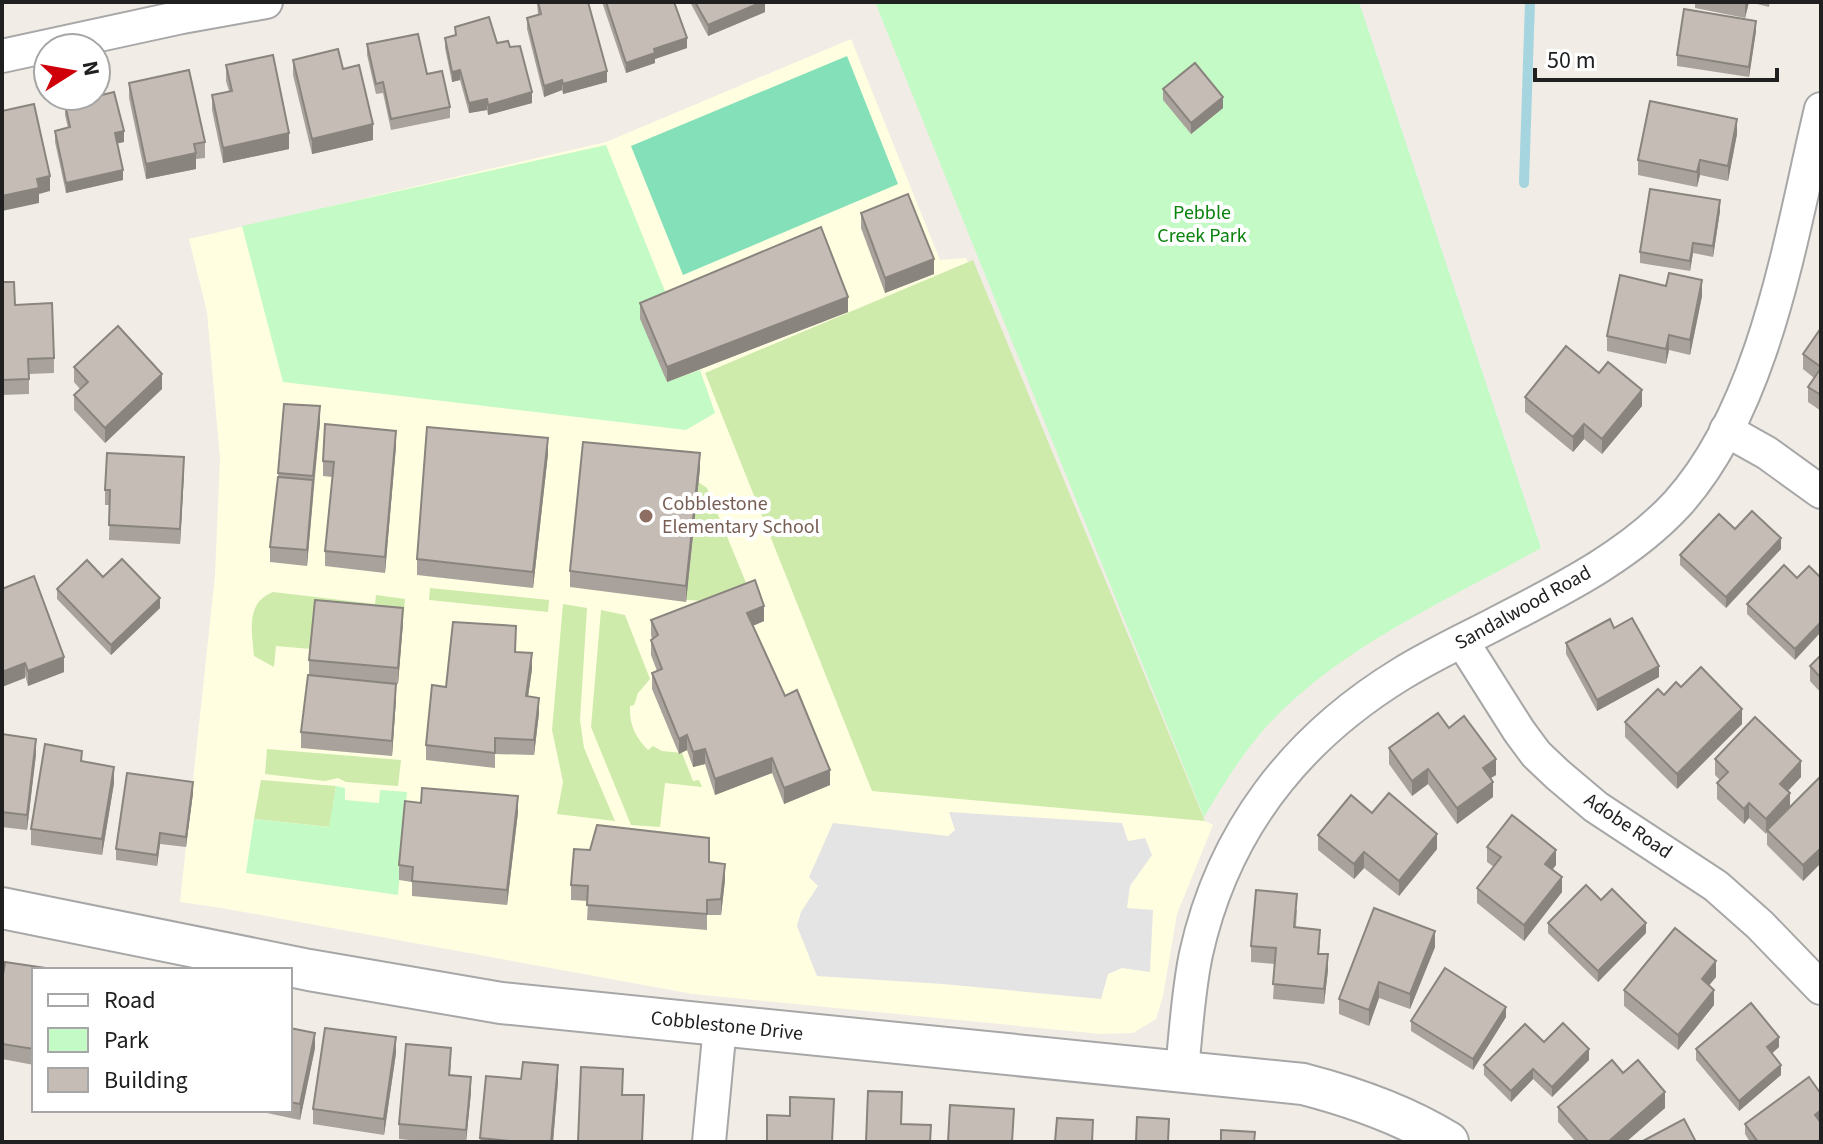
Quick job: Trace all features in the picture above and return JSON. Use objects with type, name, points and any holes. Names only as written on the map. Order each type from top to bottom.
[{"type":"street","points":[[2,56],[266,2]]},
{"type":"street","name":"Sandalwood Road","points":[[1182,1070],[1195,956],[1210,903],[1233,849],[1253,813],[1280,776],[1348,710],[1400,675],[1621,553],[1679,502],[1704,468],[1748,389],[1775,304],[1821,109]]},
{"type":"street","points":[[1726,430],[1767,453],[1821,492]]},
{"type":"street","name":"Adobe Road","points":[[1462,641],[1519,731],[1557,774],[1596,807],[1716,886],[1760,925],[1821,988]]},
{"type":"street","name":"Cobblestone Drive","points":[[2,908],[411,989],[501,1003],[1303,1084],[1348,1096],[1429,1130],[1448,1142]]},
{"type":"street","points":[[709,1142],[720,1026]]},
{"type":"shaded area","name":"Cobblestone Elementary School","points":[[851,39],[940,260],[966,258],[1205,821],[1213,825],[1177,914],[1156,1019],[1133,1033],[1101,1034],[693,994],[180,902],[215,575],[220,458],[207,312],[189,239],[606,142]]},
{"type":"shaded area","points":[[949,812],[1122,823],[1128,841],[1145,838],[1152,855],[1130,886],[1127,908],[1153,910],[1150,972],[1122,968],[1108,974],[1101,999],[817,976],[797,926],[801,912],[818,886],[809,877],[833,823],[948,836],[955,830]]},
{"type":"green space","name":"Pebble Creek Park","points":[[875,2],[1359,2],[1541,548],[1396,627],[1295,698],[1257,737],[1204,817]]},
{"type":"green space","points":[[847,56],[898,184],[683,275],[631,146]]},
{"type":"green space","points":[[606,145],[671,306],[666,382],[700,370],[715,413],[686,430],[283,382],[242,226]]},
{"type":"green space","points":[[973,260],[1205,821],[872,791],[705,373]]},
{"type":"green space","points":[[698,482],[707,488],[747,585],[708,601],[686,600]]},
{"type":"green space","points":[[430,588],[549,600],[548,612],[429,600]]},
{"type":"green space","points":[[273,592],[375,604],[376,595],[405,599],[403,623],[311,649],[276,646],[274,667],[254,656],[252,628],[258,603]]},
{"type":"green space","points":[[563,604],[587,608],[580,720],[584,748],[615,821],[557,814],[563,782],[552,730]]},
{"type":"green space","points":[[601,610],[625,615],[650,679],[638,693],[634,705],[630,706],[636,735],[648,750],[653,746],[662,751],[682,753],[693,781],[699,780],[702,787],[665,783],[660,827],[631,825],[591,727]]},
{"type":"green space","points":[[267,749],[401,760],[398,786],[346,782],[338,778],[325,781],[265,774]]},
{"type":"green space","points":[[261,780],[336,786],[330,827],[254,819]]},
{"type":"green space","points":[[336,786],[345,788],[345,800],[379,803],[380,790],[407,792],[398,895],[246,873],[254,819],[329,827]]},
{"type":"building","points":[[538,2],[588,2],[607,71],[563,84],[562,80],[544,86],[527,18],[541,14]]},
{"type":"building","points":[[606,2],[674,2],[687,38],[626,63]]},
{"type":"building","points":[[695,2],[762,2],[708,25]]},
{"type":"building","points":[[1684,9],[1756,21],[1749,67],[1677,55]]},
{"type":"building","points":[[489,17],[497,43],[508,41],[510,47],[520,46],[532,92],[488,105],[487,99],[469,103],[460,70],[452,72],[445,38],[456,35],[455,27]]},
{"type":"building","points":[[418,34],[427,74],[442,71],[450,107],[391,119],[383,82],[376,84],[367,44]]},
{"type":"building","points":[[338,49],[343,69],[359,65],[373,124],[312,139],[293,60]]},
{"type":"building","points":[[273,55],[289,133],[223,148],[212,95],[232,91],[226,65]]},
{"type":"building","points":[[1195,63],[1223,97],[1191,123],[1163,89]]},
{"type":"building","points":[[189,70],[205,142],[194,144],[196,153],[146,164],[129,83]]},
{"type":"building","points":[[112,92],[124,131],[115,133],[123,170],[66,183],[55,131],[70,127],[67,112],[112,112]]},
{"type":"building","points":[[1650,101],[1737,119],[1728,166],[1700,160],[1697,172],[1638,160]]},
{"type":"building","points":[[32,104],[32,112],[36,112],[50,176],[37,179],[39,188],[2,196],[2,111]]},
{"type":"building","points":[[1650,189],[1720,200],[1713,246],[1693,243],[1690,261],[1640,252]]},
{"type":"building","points":[[908,194],[934,259],[885,278],[861,213]]},
{"type":"building","points":[[821,227],[848,297],[667,367],[640,303]]},
{"type":"building","points":[[1669,273],[1702,280],[1690,340],[1669,335],[1666,349],[1607,336],[1620,275],[1666,286]]},
{"type":"building","points":[[2,282],[14,282],[15,305],[52,303],[54,358],[28,359],[29,379],[2,380]]},
{"type":"building","points":[[118,326],[162,374],[105,428],[74,395],[88,382],[74,367]]},
{"type":"building","points":[[1821,328],[1821,367],[1803,354]]},
{"type":"building","points":[[1566,346],[1599,373],[1608,362],[1642,390],[1602,439],[1584,424],[1573,437],[1525,397]]},
{"type":"building","points":[[1821,368],[1821,395],[1808,387]]},
{"type":"building","points":[[284,404],[320,406],[313,476],[278,473]]},
{"type":"building","points":[[325,424],[396,431],[385,557],[325,551],[334,462],[323,461]]},
{"type":"building","points":[[427,427],[548,438],[533,572],[417,559]]},
{"type":"building","points":[[583,442],[700,453],[686,586],[570,571]]},
{"type":"building","points":[[107,453],[184,457],[180,529],[109,525],[110,490],[105,490]]},
{"type":"building","points":[[278,477],[313,480],[307,550],[270,547]]},
{"type":"building","points":[[1752,511],[1781,538],[1726,597],[1680,555],[1719,514],[1735,529]]},
{"type":"building","points":[[122,559],[160,598],[111,645],[57,589],[87,560],[103,577]]},
{"type":"building","points":[[1784,565],[1797,578],[1809,566],[1821,578],[1821,622],[1795,649],[1747,604]]},
{"type":"building","points":[[34,576],[64,657],[28,671],[25,663],[2,672],[2,589]]},
{"type":"building","points":[[755,580],[764,606],[747,613],[785,696],[797,690],[830,770],[784,788],[772,758],[715,779],[705,749],[693,752],[687,735],[679,739],[652,673],[662,669],[651,640],[658,635],[651,620]]},
{"type":"building","points":[[315,600],[403,608],[398,668],[309,660]]},
{"type":"building","points":[[1632,618],[1659,666],[1597,700],[1566,643],[1610,619],[1614,628]]},
{"type":"building","points":[[453,622],[516,626],[515,652],[532,653],[526,696],[539,698],[534,740],[495,738],[495,753],[426,745],[432,685],[446,687]]},
{"type":"building","points":[[1821,655],[1821,678],[1810,666]]},
{"type":"building","points":[[1701,667],[1742,709],[1677,774],[1625,722],[1658,689],[1664,695],[1676,682],[1681,687]]},
{"type":"building","points":[[308,675],[396,684],[392,741],[301,732]]},
{"type":"building","points":[[1438,713],[1449,728],[1464,716],[1496,759],[1483,768],[1493,782],[1457,808],[1428,769],[1412,781],[1389,748]]},
{"type":"building","points":[[1755,717],[1801,761],[1780,784],[1790,793],[1766,819],[1749,803],[1744,809],[1717,783],[1728,772],[1715,759]]},
{"type":"building","points":[[2,734],[36,739],[27,815],[2,812]]},
{"type":"building","points":[[45,744],[82,751],[81,761],[114,767],[102,839],[31,829]]},
{"type":"building","points":[[127,773],[193,782],[186,837],[160,833],[157,855],[116,849]]},
{"type":"building","points":[[1821,776],[1821,848],[1803,865],[1767,830]]},
{"type":"building","points":[[422,788],[518,796],[507,890],[412,881],[413,867],[399,865],[405,801],[421,803]]},
{"type":"building","points":[[1389,793],[1437,834],[1399,881],[1364,852],[1354,864],[1318,835],[1351,795],[1372,813]]},
{"type":"building","points":[[1512,815],[1556,850],[1545,864],[1562,877],[1524,925],[1477,888],[1501,857],[1487,847]]},
{"type":"building","points":[[597,825],[709,838],[709,862],[725,864],[721,899],[707,900],[707,914],[587,905],[588,886],[571,885],[574,849],[590,850]]},
{"type":"building","points":[[1586,885],[1601,900],[1612,889],[1646,923],[1598,971],[1548,923]]},
{"type":"building","points":[[1256,890],[1297,894],[1294,927],[1320,930],[1318,954],[1328,954],[1324,989],[1273,984],[1276,948],[1251,946]]},
{"type":"building","points":[[1374,908],[1435,931],[1410,994],[1379,982],[1369,1010],[1339,999]]},
{"type":"building","points":[[1675,928],[1716,961],[1702,979],[1714,990],[1678,1035],[1624,990]]},
{"type":"building","points":[[5,962],[46,968],[32,968],[32,1049],[2,1044]]},
{"type":"building","points":[[1445,968],[1506,1007],[1473,1059],[1411,1021]]},
{"type":"building","points":[[1751,1003],[1779,1037],[1767,1047],[1781,1065],[1739,1101],[1696,1049]]},
{"type":"building","points":[[1563,1023],[1589,1049],[1552,1087],[1533,1069],[1511,1091],[1484,1065],[1525,1024],[1544,1042]]},
{"type":"building","points":[[292,1028],[315,1033],[300,1104],[292,1102]]},
{"type":"building","points":[[325,1028],[396,1037],[384,1119],[313,1109]]},
{"type":"building","points":[[406,1044],[451,1048],[449,1075],[471,1077],[466,1130],[399,1124]]},
{"type":"building","points":[[1612,1060],[1623,1073],[1638,1060],[1665,1092],[1608,1142],[1589,1142],[1558,1107]]},
{"type":"building","points":[[523,1062],[558,1065],[551,1142],[480,1138],[486,1076],[521,1079]]},
{"type":"building","points":[[581,1067],[623,1069],[622,1095],[644,1095],[642,1142],[578,1142]]},
{"type":"building","points":[[1809,1077],[1821,1094],[1821,1110],[1815,1115],[1821,1123],[1821,1139],[1817,1142],[1758,1142],[1745,1124]]},
{"type":"building","points":[[868,1091],[902,1092],[901,1124],[931,1125],[930,1142],[866,1142]]},
{"type":"building","points":[[790,1097],[834,1099],[832,1142],[767,1142],[767,1115],[790,1116]]},
{"type":"building","points":[[950,1105],[1014,1109],[1012,1142],[948,1142]]},
{"type":"building","points":[[1137,1117],[1169,1119],[1168,1142],[1136,1142]]},
{"type":"building","points":[[1057,1118],[1093,1120],[1092,1142],[1055,1142]]},
{"type":"building","points":[[1684,1119],[1696,1142],[1641,1142]]},
{"type":"building","points":[[1221,1130],[1255,1132],[1254,1142],[1221,1142]]},
{"type":"waterway","points":[[1524,183],[1530,2]]},
{"type":"place","name":"Cobblestone Elementary School","points":[[646,516]]}]
